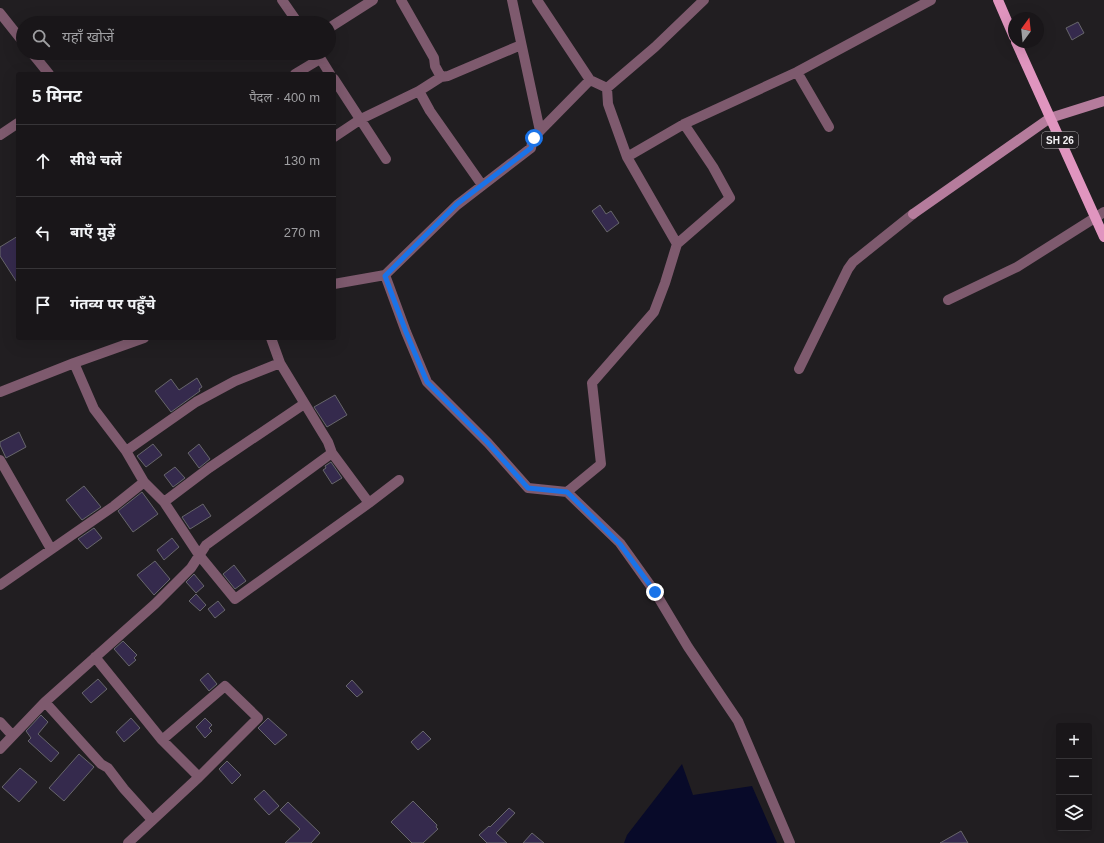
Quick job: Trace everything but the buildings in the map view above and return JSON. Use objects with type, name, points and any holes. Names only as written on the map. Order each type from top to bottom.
[{"type":"main road","points":[[998,0],[1008,23]]},
{"type":"main road","name":"SH 26","points":[[1019,48],[1104,237]]},
{"type":"street","points":[[282,0],[293,16]]},
{"type":"street","points":[[336,24],[373,0]]},
{"type":"street","points":[[402,0],[434,58],[435,66],[441,76]]},
{"type":"street","points":[[512,0],[540,132]]},
{"type":"street","points":[[537,0],[590,80],[607,88]]},
{"type":"street","points":[[607,88],[655,47],[704,0]]},
{"type":"street","points":[[627,157],[684,124],[797,72],[931,0]]},
{"type":"street","points":[[0,13],[16,33]]},
{"type":"street","points":[[336,136],[361,119],[419,91],[441,76],[448,76],[522,45]]},
{"type":"street","points":[[38,60],[47,72]]},
{"type":"street","points":[[298,72],[313,60]]},
{"type":"street","points":[[321,60],[329,72]]},
{"type":"street","points":[[797,72],[829,127]]},
{"type":"street","points":[[336,284],[385,276],[457,204],[531,148],[534,138],[590,80]]},
{"type":"street","points":[[336,82],[386,159]]},
{"type":"street","points":[[607,88],[608,104],[627,157],[677,244]]},
{"type":"street","points":[[419,91],[430,111],[482,185]]},
{"type":"street","points":[[799,369],[848,269],[853,262],[913,214],[1050,118],[1104,101]]},
{"type":"street","points":[[0,135],[16,123]]},
{"type":"street","points":[[567,492],[601,464],[592,384],[654,312],[677,244],[730,198],[713,167],[684,124]]},
{"type":"street","points":[[948,300],[1017,267],[1104,212]]},
{"type":"street","points":[[385,276],[427,382],[488,443],[528,488],[567,492],[620,544],[655,592],[688,647],[738,722],[790,843]]},
{"type":"street","points":[[0,392],[138,340]]},
{"type":"street","points":[[272,340],[280,363],[328,442],[332,452],[369,504]]},
{"type":"street","points":[[74,363],[94,409],[126,451],[144,482],[164,502],[199,555],[235,600],[369,504],[399,480]]},
{"type":"street","points":[[126,451],[196,402],[235,381],[280,363]]},
{"type":"street","points":[[164,502],[209,468],[304,404]]},
{"type":"street","points":[[0,749],[45,702],[155,604],[191,568],[206,545],[332,452]]},
{"type":"street","points":[[0,460],[51,549]]},
{"type":"street","points":[[0,585],[114,506],[144,482]]},
{"type":"street","points":[[95,657],[162,740],[199,777]]},
{"type":"street","points":[[128,843],[199,777],[258,718],[225,686],[162,740]]},
{"type":"street","points":[[45,702],[101,764],[108,768],[124,790],[152,820]]},
{"type":"street","points":[[0,722],[12,735]]},
{"type":"water","points":[[682,764],[693,795],[752,786],[777,843],[624,843],[627,835]]},
{"type":"route","points":[[534,138],[531,148],[457,204],[385,276],[427,382],[488,443],[528,488],[567,492],[620,544],[655,592]]}]
